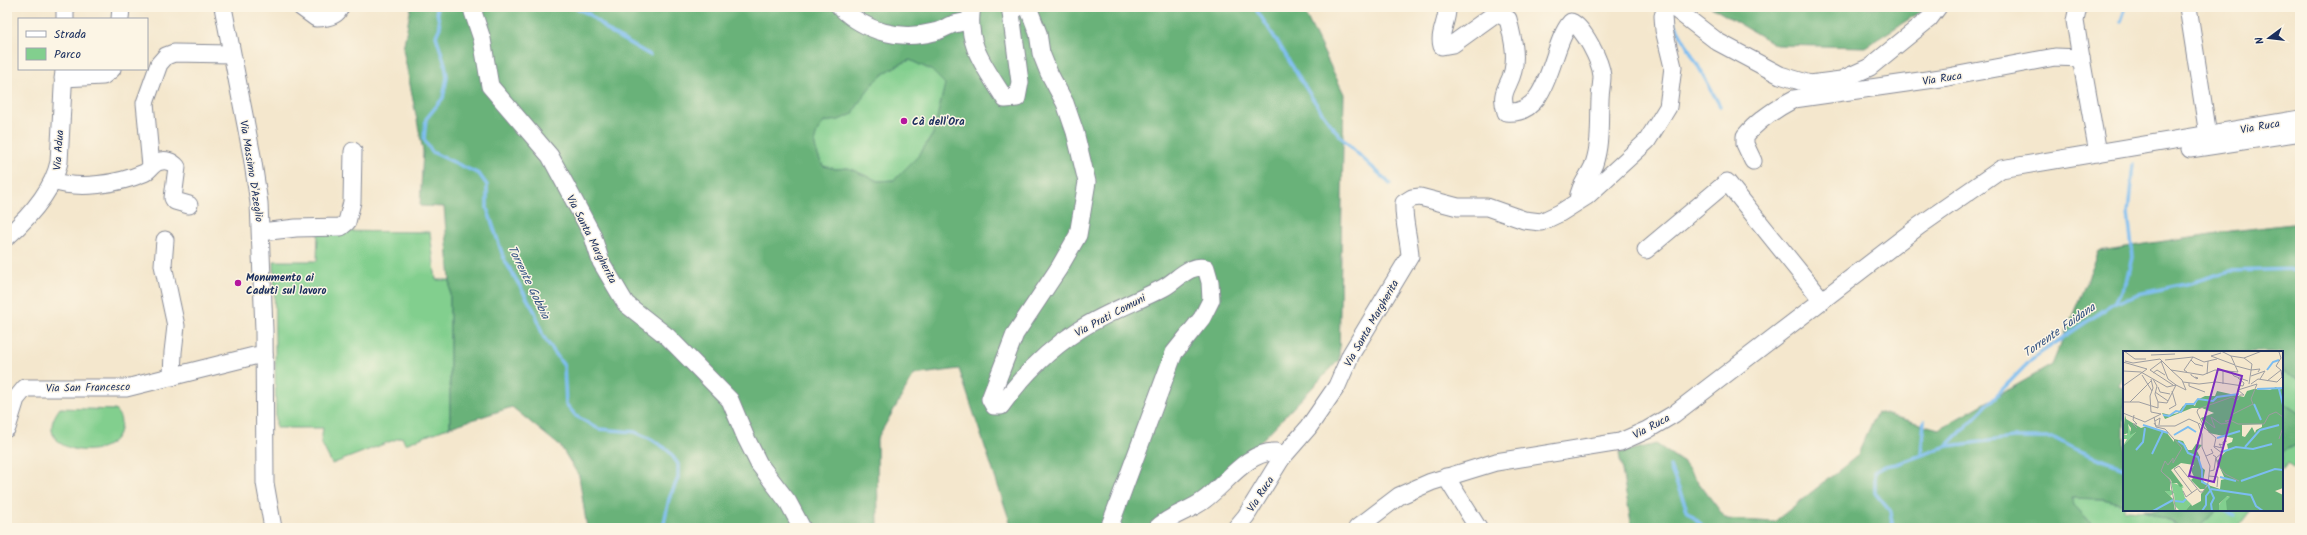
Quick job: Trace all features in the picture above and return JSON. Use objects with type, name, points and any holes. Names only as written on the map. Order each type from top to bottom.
[{"type":"street","points":[[65,7],[65,18]]},
{"type":"street","points":[[120,18],[121,7]]},
{"type":"street","name":"Via Massimo D'Azeglio","points":[[223,7],[252,156],[261,232],[265,482],[274,528]]},
{"type":"street","points":[[301,7],[316,18],[329,17],[339,11],[340,7]]},
{"type":"street","name":"Via Santa Margherita","points":[[475,7],[473,12],[482,39],[490,86],[550,156],[592,234],[601,262],[626,304],[668,337],[730,400],[759,464],[788,502],[802,528]]},
{"type":"street","points":[[840,7],[865,26],[877,31],[904,36],[935,32],[971,14],[973,45],[1005,99],[1011,100],[1017,98],[1020,82],[1011,13],[1018,7]]},
{"type":"street","name":"Via Prati Comuni","points":[[1028,7],[1038,33],[1043,59],[1065,103],[1075,132],[1087,182],[1078,234],[1059,268],[1015,334],[990,399],[994,406],[1001,406],[1031,367],[1080,329],[1165,287],[1193,268],[1206,268],[1210,282],[1211,300],[1202,318],[1174,353],[1109,528]]},
{"type":"street","points":[[1447,7],[1448,17],[1440,40],[1442,46],[1453,44],[1496,13],[1508,19],[1514,44],[1513,71],[1504,89],[1503,103],[1506,112],[1514,113],[1523,109],[1540,94],[1555,59],[1564,29],[1571,22],[1577,24],[1598,62],[1602,76],[1599,142],[1594,164],[1579,191],[1578,200]]},
{"type":"street","name":"Via Santa Margherita","points":[[1281,460],[1308,428],[1337,386],[1351,354],[1410,256],[1409,238],[1404,219],[1404,203],[1412,198],[1420,197],[1458,207],[1487,207],[1524,220],[1541,222],[1560,213],[1578,200],[1587,196],[1647,141],[1668,107],[1672,67],[1664,30],[1663,16],[1666,8],[1674,8],[1718,42],[1780,76],[1810,84],[1841,80],[1870,67],[1929,18],[1938,7]]},
{"type":"street","points":[[2188,7],[2208,135]]},
{"type":"street","points":[[2075,12],[2098,153]]},
{"type":"street","points":[[151,166],[145,103],[159,64],[166,56],[174,54],[232,54]]},
{"type":"street","name":"Via Ruca","points":[[1753,160],[1745,144],[1745,136],[1753,126],[1777,108],[1794,99],[1941,78],[2055,57],[2082,58]]},
{"type":"street","points":[[64,74],[103,76],[111,70]]},
{"type":"street","name":"Via Adua","points":[[7,237],[17,228],[53,181],[59,162],[64,74]]},
{"type":"street","name":"Via Ruca","points":[[1357,528],[1398,496],[1446,477],[1496,462],[1620,442],[1647,430],[1674,414],[1919,226],[2001,169],[2208,135],[2298,126]]},
{"type":"street","name":"Via Ruca","points":[[2173,141],[2180,148],[2191,149],[2298,126]]},
{"type":"street","points":[[261,232],[296,228],[341,227],[347,222],[352,202],[353,151]]},
{"type":"street","points":[[53,181],[67,186],[97,185],[145,173],[151,166],[158,162],[174,163],[177,167],[173,198],[175,201],[189,205]]},
{"type":"street","points":[[1646,250],[1727,182],[1822,300]]},
{"type":"street","points":[[165,240],[163,265],[176,326],[172,377]]},
{"type":"street","name":"Via San Francesco","points":[[7,428],[16,399],[25,388],[126,388],[264,355]]},
{"type":"street","points":[[1157,528],[1204,500],[1234,472],[1258,456],[1268,452],[1276,452],[1281,460]]},
{"type":"street","name":"Via Ruca","points":[[1236,528],[1246,516],[1281,460]]},
{"type":"street","points":[[1446,477],[1478,528]]},
{"type":"green space","points":[[411,7],[1302,7],[1344,94],[1339,360],[1257,445],[1163,528],[1012,528],[959,369],[914,375],[877,439],[878,528],[587,528],[579,476],[561,447],[512,407],[450,427],[450,280],[444,207],[420,206],[423,151],[403,49]],"holes":[[[910,60],[931,70],[945,84],[933,134],[920,154],[894,180],[878,181],[848,168],[836,169],[823,166],[817,154],[815,139],[824,122],[839,120],[853,114],[869,88],[883,75],[900,64]]]},
{"type":"green space","points":[[1711,7],[1928,7],[1865,47],[1776,45]]},
{"type":"green space","points":[[910,60],[931,70],[946,84],[933,134],[920,154],[894,180],[878,181],[848,168],[836,169],[823,166],[814,144],[819,128],[824,122],[834,120],[848,112],[868,87],[887,71]]},
{"type":"green space","points":[[2300,223],[2300,379],[2283,372],[2283,351],[2123,351],[2123,380],[2119,386],[2123,388],[2123,504],[2103,499],[2071,498],[2074,506],[2095,528],[1632,528],[1619,453],[1656,444],[1684,463],[1726,519],[1774,522],[1857,456],[1877,412],[1939,429],[2052,365],[2099,251],[2231,231]]},
{"type":"green space","points":[[318,231],[430,232],[436,280],[450,280],[450,427],[405,444],[402,437],[332,464],[321,442],[323,428],[276,428],[274,261],[317,261]]},
{"type":"green space","points":[[2283,372],[2300,379],[2300,414],[2283,403]]},
{"type":"green space","points":[[2283,403],[2300,414],[2300,443],[2283,452]]},
{"type":"green space","points":[[60,408],[115,410],[119,415],[121,423],[120,429],[114,440],[103,447],[89,450],[75,449],[62,444],[54,436],[52,424]]},
{"type":"green space","points":[[2300,443],[2300,473],[2288,463],[2283,469],[2283,452]]},
{"type":"green space","points":[[2071,498],[2103,499],[2123,504],[2123,511],[2140,511],[2154,514],[2180,528],[2095,528],[2074,506]]},
{"type":"green space","points":[[2146,511],[2216,511],[2198,528],[2180,528],[2168,520]]},
{"type":"green space","points":[[2216,511],[2250,511],[2237,528],[2198,528]]},
{"type":"waterway","name":"Torrente Gobbia","points":[[436,7],[440,27],[436,36],[445,64],[447,77],[443,98],[426,119],[424,139],[432,152],[479,174],[487,185],[487,208],[504,259],[535,312],[543,336],[564,366],[566,404],[576,416],[599,429],[635,432],[651,439],[668,450],[678,464],[678,478],[669,499],[663,528]]},
{"type":"waterway","points":[[573,7],[589,14],[611,33],[650,55]]},
{"type":"waterway","points":[[1254,7],[1265,22],[1314,101],[1336,131],[1390,184]]},
{"type":"waterway","points":[[2121,21],[2126,7]]},
{"type":"waterway","points":[[1673,20],[1720,106]]},
{"type":"waterway","points":[[2114,304],[2128,279],[2133,257],[2128,213],[2133,164]]},
{"type":"waterway","name":"Torrente Faidana","points":[[1893,528],[1890,511],[1875,493],[1875,471],[1884,466],[1897,464],[1947,446],[2033,358],[2113,304],[2138,294],[2190,283],[2229,271],[2300,269]]},
{"type":"waterway","points":[[1921,454],[1924,421]]},
{"type":"waterway","points":[[1948,446],[2012,438],[2052,438]]},
{"type":"waterway","points":[[2054,438],[2075,449],[2123,468]]},
{"type":"waterway","points":[[1670,467],[1688,512],[1705,528]]},
{"type":"waterway","points":[[2225,511],[2234,516]]},
{"type":"place","name":"Cà dell'Ora","points":[[904,121]]},
{"type":"place","name":"Monumento ai Caduti sul lavoro","points":[[238,283]]}]
